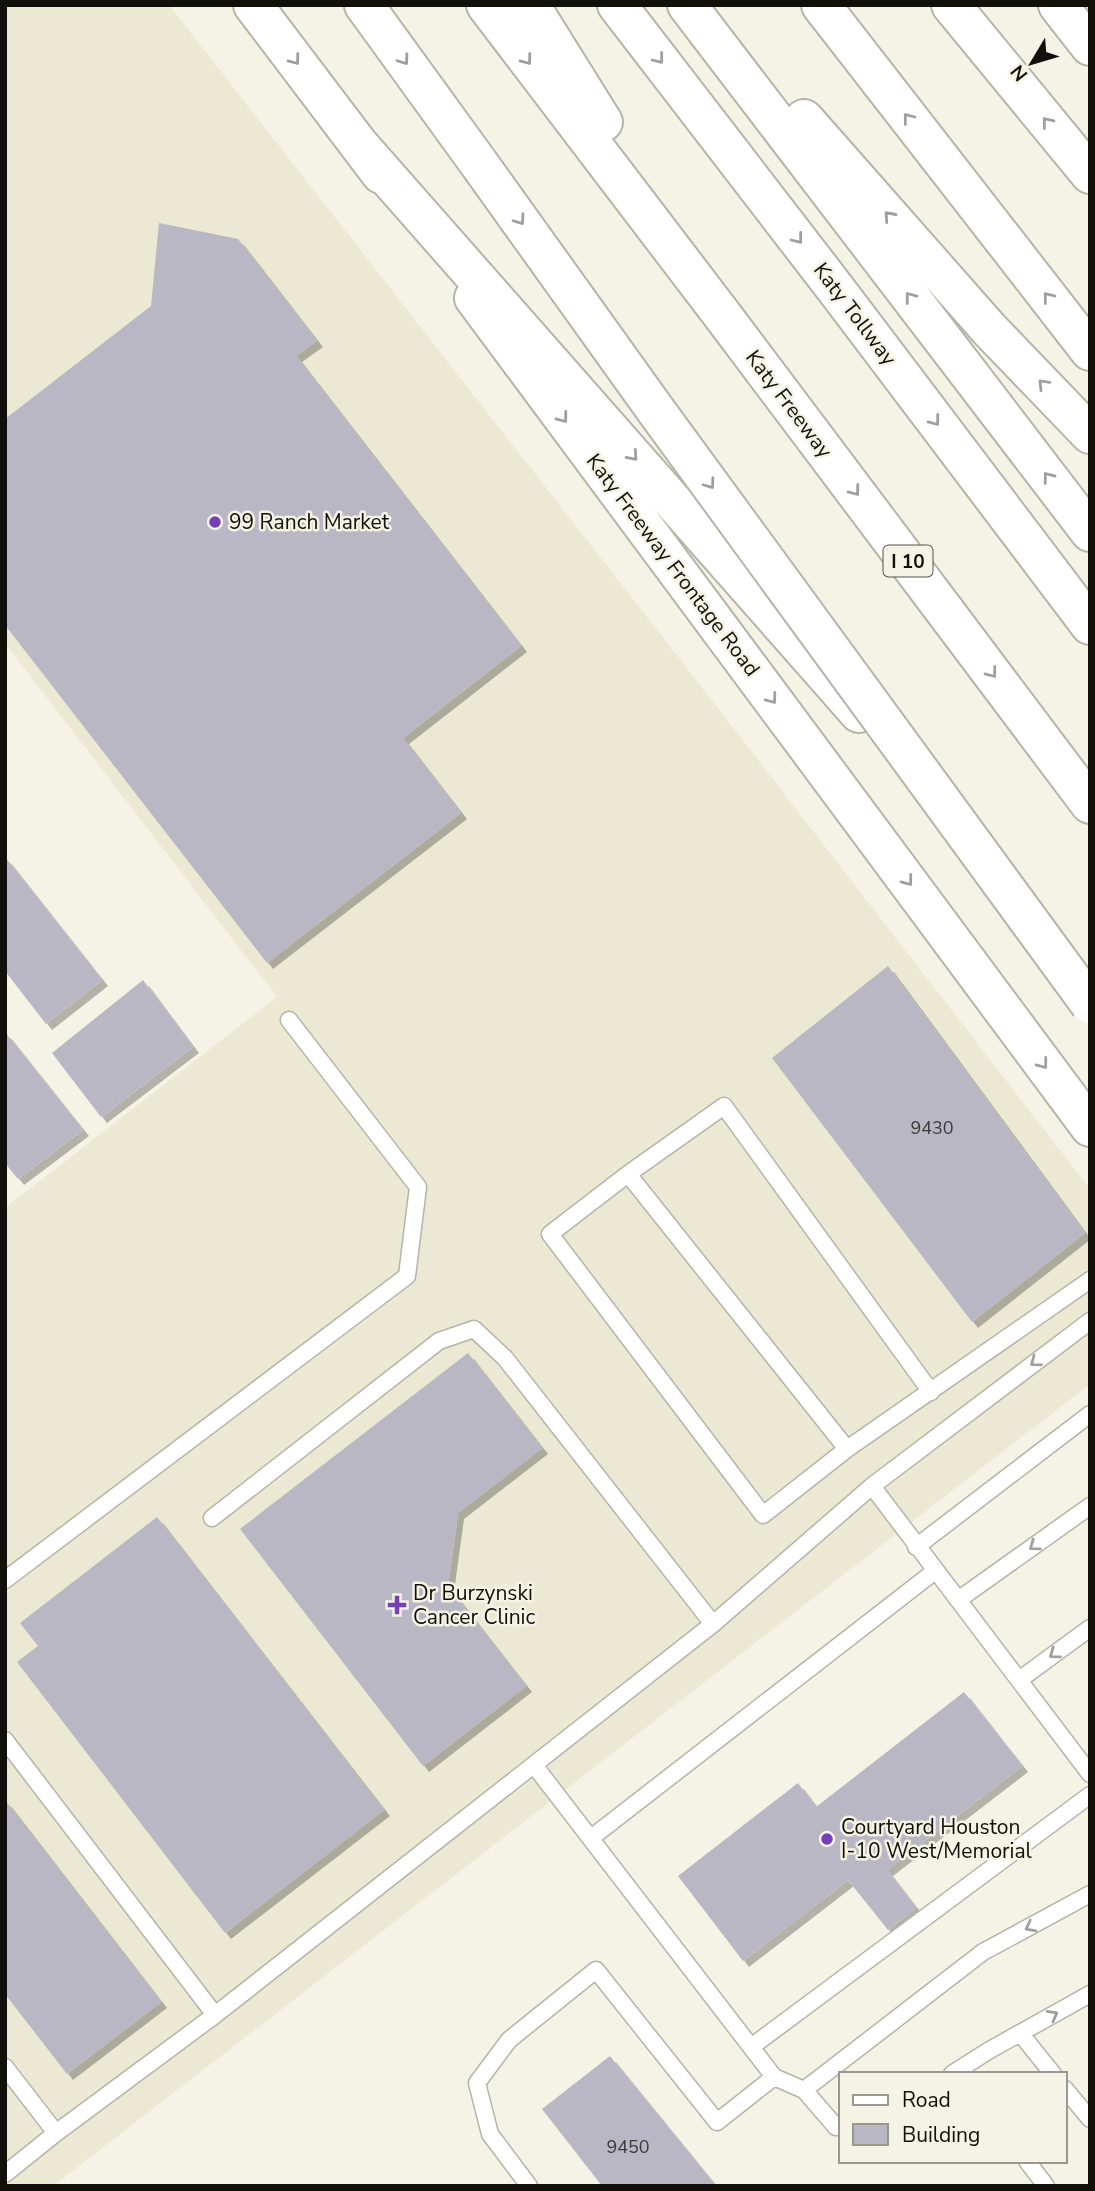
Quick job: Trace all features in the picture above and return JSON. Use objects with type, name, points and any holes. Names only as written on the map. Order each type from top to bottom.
[{"type":"main road","name":"Katy Freeway Frontage Road","points":[[253,5],[1090,1127]]},
{"type":"main road","points":[[364,5],[657,412],[1090,1004]]},
{"type":"main road","name":"Katy Freeway","points":[[486,5],[1090,804]]},
{"type":"main road","points":[[530,5],[726,320]]},
{"type":"main road","name":"Katy Tollway","points":[[617,5],[847,303],[1090,625]]},
{"type":"main road","points":[[687,5],[1090,532]]},
{"type":"main road","points":[[703,5],[989,329],[1090,434]]},
{"type":"main road","points":[[821,5],[1090,351]]},
{"type":"main road","points":[[951,5],[1090,174]]},
{"type":"main road","points":[[1058,5],[1090,46]]},
{"type":"main road","points":[[361,147],[1090,975]]},
{"type":"lane","points":[[5,1580],[407,1276],[418,1187],[289,1020]]},
{"type":"lane","points":[[931,1392],[724,1106],[628,1174],[550,1234],[763,1515],[847,1449],[931,1392],[1090,1280]]},
{"type":"lane","points":[[628,1174],[847,1449]]},
{"type":"lane","points":[[5,2174],[215,2015],[534,1765],[713,1623],[872,1486],[1090,1321]]},
{"type":"lane","points":[[212,1518],[439,1341],[474,1329],[505,1358],[713,1623]]},
{"type":"lane","points":[[916,1547],[1090,1414]]},
{"type":"lane","points":[[872,1486],[1090,1774]]},
{"type":"lane","points":[[958,1600],[1090,1506]]},
{"type":"lane","points":[[591,1838],[935,1571]]},
{"type":"lane","points":[[1018,1680],[1090,1629]]},
{"type":"lane","points":[[5,1740],[215,2015]]},
{"type":"lane","points":[[534,1765],[774,2077],[804,2090],[836,2127],[839,2126]]},
{"type":"lane","points":[[751,2047],[1090,1796]]},
{"type":"lane","points":[[804,2090],[983,1952],[1090,1894]]},
{"type":"lane","points":[[529,2186],[490,2134],[477,2082],[509,2040],[596,1970],[717,2122],[774,2077]]},
{"type":"lane","points":[[956,2072],[1090,1994]]},
{"type":"lane","points":[[1020,2033],[1051,2072]]},
{"type":"lane","points":[[5,2067],[56,2133]]},
{"type":"lane","points":[[1067,2091],[1090,2119]]},
{"type":"lane","points":[[1029,2163],[1046,2186]]},
{"type":"shaded area","points":[[5,5],[169,5],[1090,1189],[1090,1384],[53,2186],[5,2186],[5,1208],[277,997],[5,643]]},
{"type":"building","name":"99 Ranch Market","points":[[159,223],[238,239],[317,341],[296,356],[521,646],[403,738],[461,813],[267,963],[5,625],[5,419],[151,306]]},
{"type":"building","points":[[5,857],[102,980],[46,1024],[5,971]]},
{"type":"building","points":[[888,966],[1085,1233],[972,1322],[772,1058]]},
{"type":"building","points":[[143,980],[193,1047],[101,1117],[52,1053]]},
{"type":"building","points":[[5,1032],[83,1130],[18,1179],[5,1163]]},
{"type":"building","points":[[468,1353],[542,1448],[458,1513],[448,1586],[526,1686],[423,1766],[240,1529]]},
{"type":"building","points":[[157,1517],[384,1810],[225,1933],[17,1662],[38,1646],[20,1623]]},
{"type":"building","name":"Courtyard Houston I-10 West/Memorial","points":[[964,1692],[1022,1766],[887,1870],[916,1908],[888,1930],[848,1880],[743,1961],[678,1876],[798,1783],[816,1807]]},
{"type":"building","points":[[5,1800],[161,2002],[67,2074],[5,1994]]},
{"type":"building","points":[[610,2056],[716,2186],[602,2186],[542,2109]]},
{"type":"place","name":"99 Ranch Market","points":[[215,522]]},
{"type":"place","name":"Dr Burzynski Cancer Clinic","points":[[397,1605]]},
{"type":"place","name":"Courtyard Houston I-10 West/Memorial","points":[[827,1839]]}]
